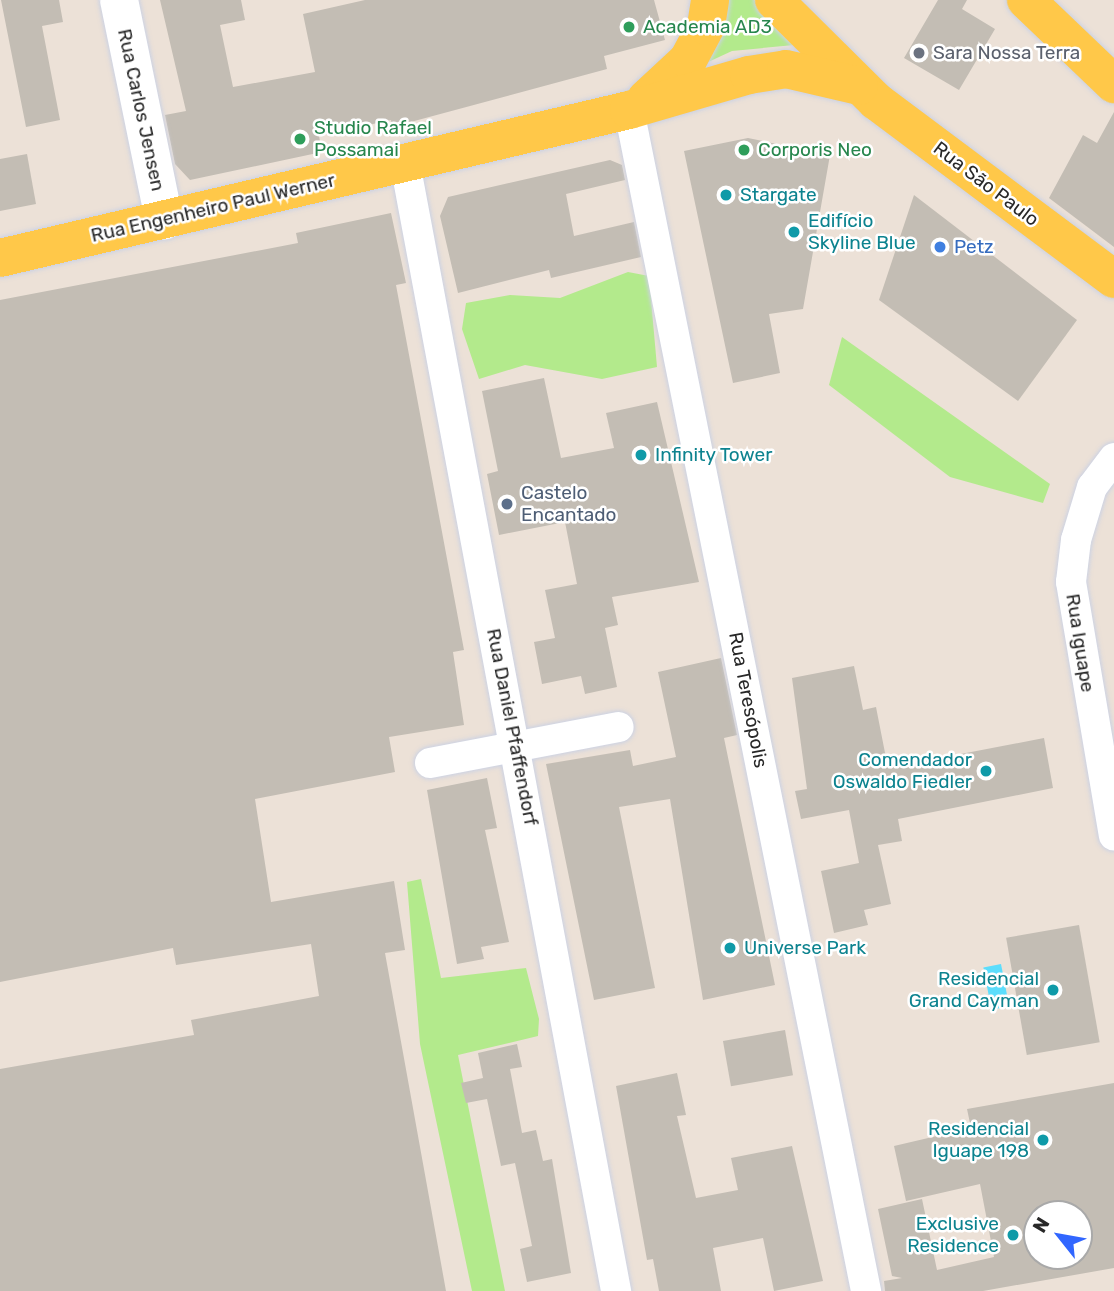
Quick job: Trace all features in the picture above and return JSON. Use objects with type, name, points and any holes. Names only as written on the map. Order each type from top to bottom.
[{"type":"main road","points":[[629,110],[688,60],[706,26],[710,0]]},
{"type":"main road","name":"Rua São Paulo","points":[[774,0],[859,86],[1114,279]]},
{"type":"main road","points":[[1026,0],[1114,84]]},
{"type":"main road","name":"Rua São Paulo","points":[[629,110],[710,84],[786,69],[859,86]]},
{"type":"main road","name":"Rua Engenheiro Paul Werner","points":[[0,258],[629,110]]},
{"type":"street","name":"Rua Carlos Jensen","points":[[119,0],[164,220]]},
{"type":"street","name":"Rua Teresópolis","points":[[629,110],[866,1291]]},
{"type":"street","name":"Rua Daniel Pfaffendorf","points":[[405,163],[616,1291]]},
{"type":"street","name":"Rua Iguape","points":[[1114,458],[1092,487],[1076,540],[1071,582],[1114,835]]},
{"type":"street","points":[[430,763],[619,727]]},
{"type":"green space","points":[[723,0],[754,0],[794,45],[732,51],[706,63]]},
{"type":"green space","points":[[628,272],[649,276],[657,367],[602,379],[525,365],[479,379],[462,329],[466,303],[510,295],[560,298]]},
{"type":"green space","points":[[842,337],[1050,484],[1043,503],[950,477],[829,385]]},
{"type":"green space","points":[[421,879],[441,978],[526,968],[539,1019],[538,1036],[458,1055],[505,1291],[472,1291],[420,1044],[407,882]]},
{"type":"water","points":[[1001,964],[1009,1006],[992,1010],[983,967]]},
{"type":"building","points":[[1,0],[59,0],[63,22],[42,26],[60,120],[26,127]]},
{"type":"building","points":[[160,0],[241,0],[245,20],[220,25],[233,87],[315,72],[303,14],[365,0],[654,0],[665,40],[604,56],[607,69],[392,127],[391,120],[319,136],[322,152],[190,180],[175,164],[165,115],[186,111]]},
{"type":"building","points":[[938,0],[967,0],[962,9],[995,29],[959,90],[904,58]]},
{"type":"building","points":[[1114,112],[1114,247],[1049,198],[1083,135],[1097,143]]},
{"type":"building","points":[[748,138],[830,155],[803,309],[769,314],[780,373],[733,383],[684,151]]},
{"type":"building","points":[[27,154],[36,204],[0,211],[0,159]]},
{"type":"building","points":[[610,160],[622,165],[625,180],[566,194],[574,236],[634,222],[641,257],[551,278],[549,270],[458,293],[440,216],[448,197]]},
{"type":"building","name":"Petz","points":[[914,195],[1077,320],[1018,401],[879,300]]},
{"type":"building","points":[[391,213],[406,283],[396,285],[464,650],[453,652],[464,725],[389,737],[395,772],[255,799],[271,902],[394,881],[405,950],[385,953],[446,1291],[0,1291],[0,1069],[194,1035],[191,1020],[319,996],[311,944],[176,965],[173,948],[0,982],[0,300],[298,243],[296,233]]},
{"type":"building","points":[[544,378],[561,458],[614,448],[606,413],[657,402],[699,582],[612,597],[618,625],[605,628],[617,687],[585,694],[581,676],[542,684],[534,642],[555,638],[545,590],[577,584],[565,522],[499,535],[487,474],[498,471],[482,391]]},
{"type":"building","points":[[721,658],[737,735],[724,738],[775,985],[703,1000],[670,799],[619,807],[655,988],[594,1000],[546,764],[630,750],[633,766],[676,757],[658,672]]},
{"type":"building","points":[[854,666],[863,710],[876,707],[888,768],[1044,738],[1053,788],[898,819],[902,841],[878,845],[891,904],[864,910],[868,925],[834,933],[821,871],[859,863],[849,810],[801,819],[795,791],[807,789],[792,678]]},
{"type":"building","points":[[487,778],[497,828],[485,830],[509,942],[481,947],[484,959],[457,964],[427,790]]},
{"type":"building","name":"Residencial Grand Cayman","points":[[1079,925],[1100,1042],[1027,1055],[1006,938]]},
{"type":"building","points":[[785,1030],[793,1075],[731,1086],[723,1041]]},
{"type":"building","points":[[517,1044],[522,1067],[510,1069],[522,1133],[536,1130],[543,1161],[552,1159],[571,1273],[527,1282],[520,1249],[532,1246],[515,1163],[501,1166],[487,1099],[466,1103],[461,1083],[483,1078],[478,1053]]},
{"type":"building","points":[[677,1073],[686,1115],[677,1116],[696,1198],[738,1190],[731,1158],[792,1146],[823,1281],[774,1291],[763,1238],[713,1248],[721,1291],[659,1291],[653,1259],[647,1260],[616,1086]]},
{"type":"building","points":[[1114,1083],[1114,1268],[983,1291],[885,1291],[884,1281],[902,1278],[892,1276],[878,1209],[922,1199],[937,1270],[994,1257],[980,1184],[906,1201],[894,1146],[971,1128],[967,1109]]},
{"type":"place","name":"Academia AD3","points":[[629,27]]},
{"type":"place","name":"Sara Nossa Terra","points":[[919,53]]},
{"type":"place","name":"Studio Rafael Possamai","points":[[300,139]]},
{"type":"place","name":"Corporis Neo","points":[[744,150]]},
{"type":"place","name":"Stargate","points":[[726,195]]},
{"type":"place","name":"Edifício Skyline Blue","points":[[794,232]]},
{"type":"place","name":"Petz","points":[[940,247]]},
{"type":"place","name":"Infinity Tower","points":[[641,455]]},
{"type":"place","name":"Castelo Encantado","points":[[507,504]]},
{"type":"place","name":"Comendador Oswaldo Fiedler","points":[[986,771]]},
{"type":"place","name":"Universe Park","points":[[730,948]]},
{"type":"place","name":"Residencial Grand Cayman","points":[[1053,990]]},
{"type":"place","name":"Residencial Iguape 198","points":[[1043,1140]]},
{"type":"place","name":"Exclusive Residence","points":[[1013,1235]]}]
